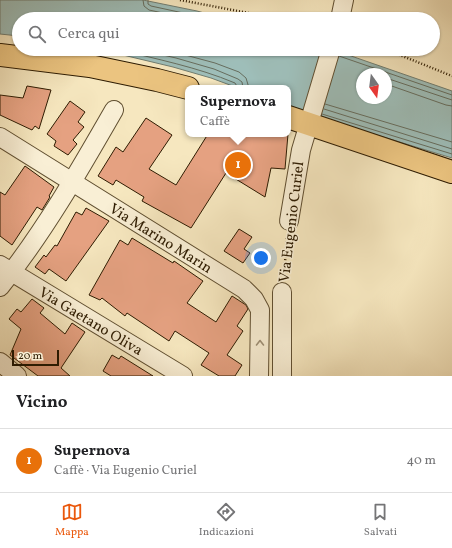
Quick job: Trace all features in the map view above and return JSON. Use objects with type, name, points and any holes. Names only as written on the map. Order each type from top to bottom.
[{"type":"main road","points":[[0,55],[90,66],[185,87]]},
{"type":"main road","points":[[302,119],[452,172]]},
{"type":"street","points":[[341,12],[344,0]]},
{"type":"street","name":"Via Eugenio Curiel","points":[[289,221],[302,119],[328,56]]},
{"type":"street","points":[[0,287],[6,269],[72,184],[114,110]]},
{"type":"street","name":"Via Marino Marin","points":[[0,137],[72,184],[244,289],[254,299],[260,310],[260,376]]},
{"type":"street","name":"Via Gaetano Oliva","points":[[6,269],[183,376]]},
{"type":"street","name":"Via Eugenio Curiel","points":[[282,292],[282,376]]},
{"type":"street","points":[[0,362],[17,376]]},
{"type":"path","points":[[180,0],[243,12]]},
{"type":"path","points":[[402,56],[452,76]]},
{"type":"path","name":"Via Eugenio Curiel","points":[[282,292],[289,221]]},
{"type":"water","points":[[0,0],[143,0],[201,12],[12,12],[12,35],[0,34]]},
{"type":"water","points":[[127,56],[351,56],[386,68],[356,68],[356,104],[392,104],[392,70],[452,91],[452,158],[291,108],[291,85],[230,85],[173,67]]},
{"type":"building","points":[[27,86],[51,90],[39,129],[35,126],[32,130],[0,115],[0,95],[23,98]]},
{"type":"building","points":[[70,101],[85,112],[78,122],[84,127],[73,140],[77,144],[68,155],[54,146],[56,141],[47,134]]},
{"type":"building","points":[[146,118],[172,135],[149,169],[176,185],[206,137],[288,137],[285,169],[271,168],[265,197],[226,173],[191,228],[142,201],[144,197],[116,180],[113,185],[98,176],[116,147],[123,152]]},
{"type":"building","points":[[25,166],[54,187],[42,210],[37,207],[12,245],[0,236],[0,192],[5,195]]},
{"type":"building","points":[[86,208],[109,221],[66,281],[49,269],[45,274],[35,267],[44,255],[46,257],[55,245],[57,246],[76,212],[82,215]]},
{"type":"building","points":[[239,229],[252,237],[244,249],[250,253],[243,263],[224,251]]},
{"type":"building","points":[[132,238],[173,263],[174,261],[203,281],[187,303],[216,322],[232,296],[246,305],[248,309],[237,326],[243,331],[227,355],[242,365],[235,376],[219,376],[201,365],[209,353],[175,331],[169,341],[127,313],[125,316],[102,298],[100,300],[89,295],[120,240],[128,245]]},
{"type":"building","points":[[32,299],[44,308],[40,313],[65,334],[72,323],[85,332],[61,368],[70,376],[38,376],[10,355],[21,329],[9,319],[17,309],[21,312]]},
{"type":"building","points":[[112,355],[119,359],[121,356],[153,376],[111,376],[103,371]]},
{"type":"place","name":"Supernova","points":[[238,165]]}]
